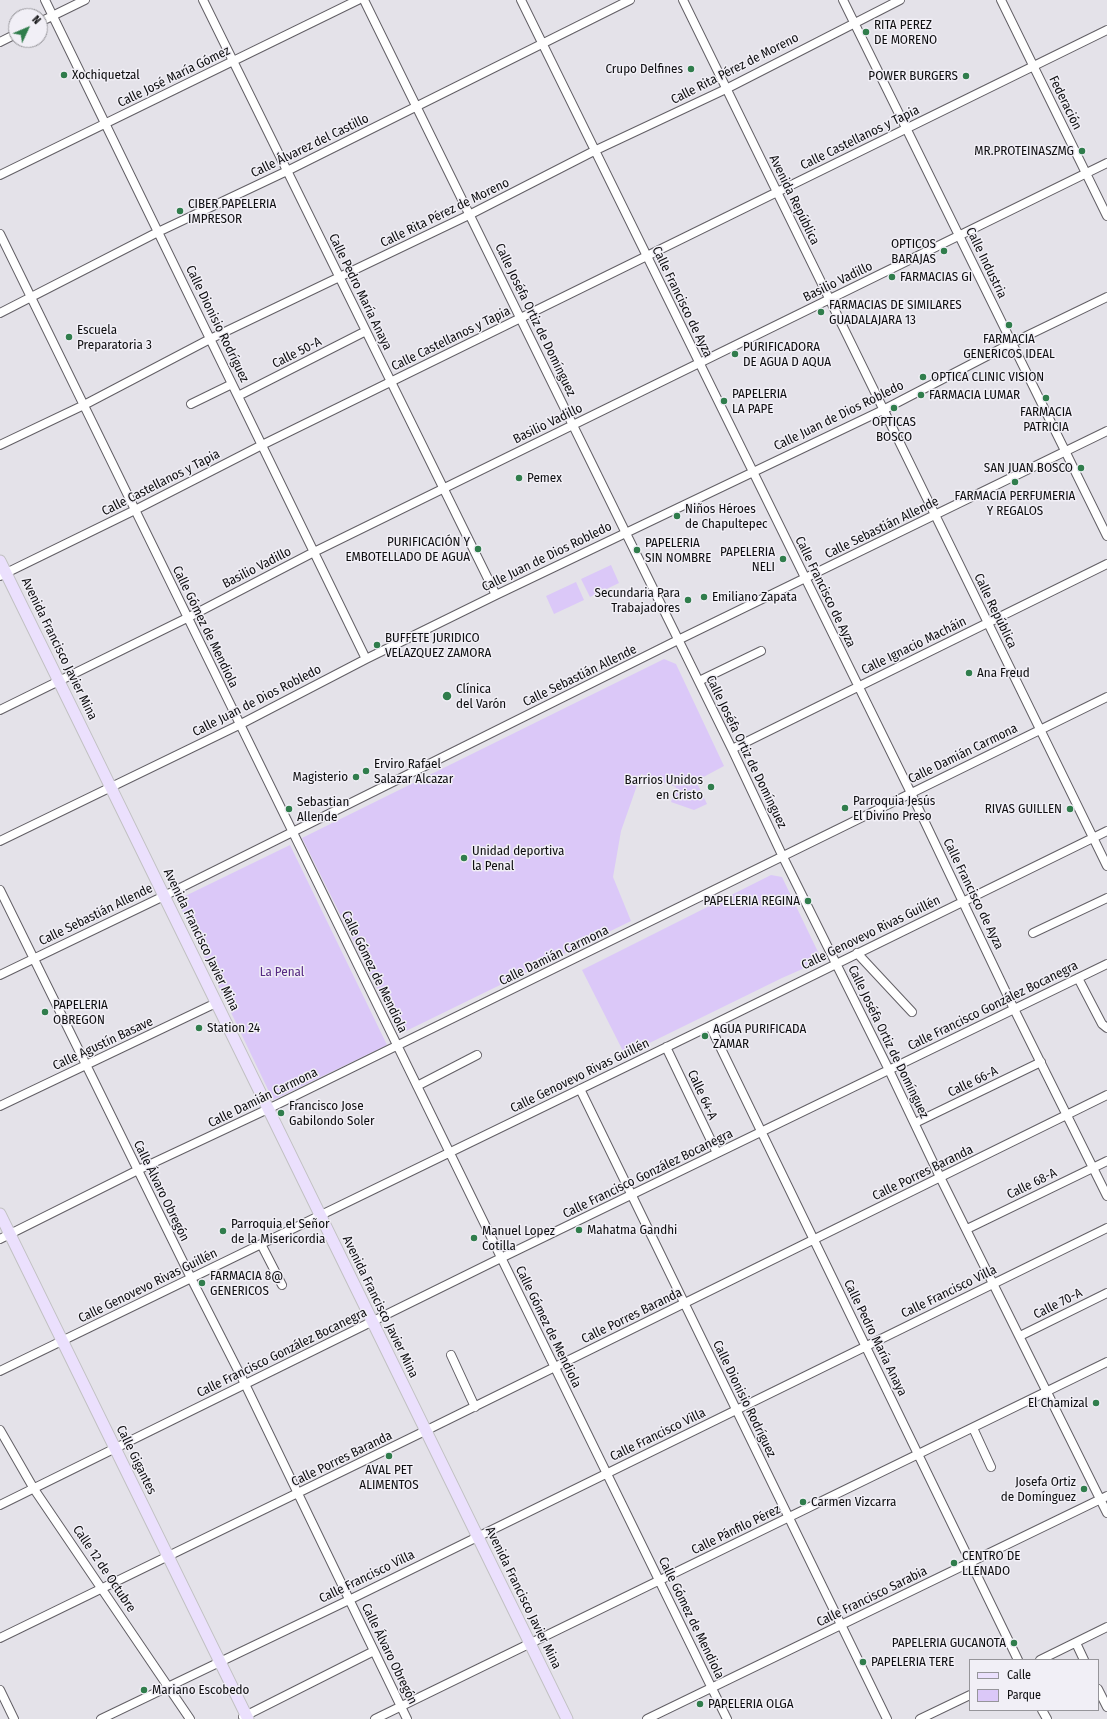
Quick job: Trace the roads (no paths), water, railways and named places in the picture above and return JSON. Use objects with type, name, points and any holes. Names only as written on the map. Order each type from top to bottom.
[{"type":"main road","name":"Avenida Francisco Javier Mina","points":[[0,561],[3,575],[59,681],[566,1719]]},
{"type":"main road","name":"Calle Gigantes","points":[[0,1214],[5,1236],[62,1341],[245,1717]]},
{"type":"street","name":"Calle Dionisio Rodríguez","points":[[45,0],[366,659]]},
{"type":"street","points":[[48,18],[85,0]]},
{"type":"street","name":"Calle Pedro María Anaya","points":[[203,0],[496,595]]},
{"type":"street","name":"Calle José María Gómez","points":[[0,175],[358,0]]},
{"type":"street","name":"Calle Joséfa Ortiz de Domínguez","points":[[364,0],[699,681],[783,857],[889,1070],[940,1177],[1047,1392],[1104,1498],[1107,1513]]},
{"type":"street","name":"Calle Francisco de Ayza","points":[[521,0],[911,793],[1014,1009],[1068,1114],[1107,1196]]},
{"type":"street","name":"Calle Álvarez del Castillo","points":[[0,313],[158,232],[417,108],[630,0]]},
{"type":"street","name":"Avenida República","points":[[683,0],[883,410]]},
{"type":"street","name":"Calle Industria","points":[[843,0],[1107,536]]},
{"type":"street","name":"Calle Rita Pérez de Moreno","points":[[0,445],[84,404],[210,339],[340,278],[594,151],[726,89],[854,22],[900,0]]},
{"type":"street","name":"Federación","points":[[1001,0],[1107,216]]},
{"type":"street","name":"Calle Castellanos y Tapia","points":[[3,575],[262,445],[1107,30]]},
{"type":"street","name":"Basilio Vadillo","points":[[0,710],[187,618],[314,552],[1107,163]]},
{"type":"street","name":"Calle Gómez de Mendiola","points":[[0,234],[239,725],[727,1719]]},
{"type":"street","name":"Calle Juan de Dios Robledo","points":[[0,841],[239,725],[366,659],[496,595],[883,410],[1012,343],[1107,298]]},
{"type":"street","name":"Calle 50-A","points":[[238,396],[366,331]]},
{"type":"street","points":[[191,404],[232,384]]},
{"type":"street","name":"Calle República","points":[[883,410],[1107,866]]},
{"type":"street","name":"Calle Sebastián Allende","points":[[0,975],[164,896],[678,640],[1107,431]]},
{"type":"street","name":"Calle Ignacio Macháin","points":[[732,749],[1107,564]]},
{"type":"street","points":[[699,681],[761,651]]},
{"type":"street","name":"Calle Damián Carmona","points":[[5,1236],[138,1170],[397,1046],[1107,697]]},
{"type":"street","name":"Calle Genovevo Rivas Guillén","points":[[0,1371],[666,1048],[1107,830]]},
{"type":"street","name":"Calle Álvaro Obregón","points":[[0,890],[191,1278],[245,1384],[407,1719]]},
{"type":"street","points":[[1033,933],[1107,898]]},
{"type":"street","points":[[857,953],[912,1012]]},
{"type":"street","name":"Calle Francisco González Bocanegra","points":[[0,1505],[501,1258],[1107,964]]},
{"type":"street","points":[[1078,978],[1102,1024],[1107,1028]]},
{"type":"street","name":"Calle Agustín Basave","points":[[0,1106],[216,1003]]},
{"type":"street","name":"Calle Pedro María Anaya","points":[[710,1026],[1018,1659]]},
{"type":"street","name":"Calle 64-A","points":[[666,1048],[717,1153]]},
{"type":"street","points":[[417,1086],[477,1055]]},
{"type":"street","name":"Calle 66-A","points":[[915,1123],[1041,1062]]},
{"type":"street","name":"Calle Dionisio Rodríguez","points":[[580,1089],[887,1719]]},
{"type":"street","name":"Calle Porres Baranda","points":[[0,1638],[685,1304],[1107,1095]]},
{"type":"street","name":"Calle 68-A","points":[[967,1229],[1107,1160]]},
{"type":"street","name":"Calle Francisco Villa","points":[[101,1719],[349,1600],[1107,1228]]},
{"type":"street","points":[[261,1244],[282,1285]]},
{"type":"street","name":"Calle 70-A","points":[[1020,1336],[1107,1293]]},
{"type":"street","points":[[451,1355],[475,1407]]},
{"type":"street","name":"Calle Pánfilo Pérez","points":[[375,1719],[1107,1362]]},
{"type":"street","points":[[973,1428],[991,1467]]},
{"type":"street","name":"Calle 12 de Octubre","points":[[0,1430],[34,1488],[103,1588],[190,1719]]},
{"type":"street","name":"Calle Francisco Sarabia","points":[[648,1719],[1104,1498]]},
{"type":"street","points":[[1042,1659],[1107,1628]]},
{"type":"street","points":[[1076,1643],[1084,1659]]},
{"type":"street","points":[[245,1717],[374,1651]]},
{"type":"street","points":[[0,1690],[14,1719]]},
{"type":"street","points":[[1099,1691],[1107,1707]]},
{"type":"street","points":[[920,1719],[969,1694]]},
{"type":"place","name":"RITA PEREZ DE MORENO","points":[[866,32]]},
{"type":"place","name":"Crupo Delfines","points":[[691,69]]},
{"type":"place","name":"Xochiquetzal","points":[[64,75]]},
{"type":"place","name":"POWER BURGERS","points":[[966,76]]},
{"type":"place","name":"MR.PROTEINASZMG","points":[[1082,151]]},
{"type":"place","name":"CIBER PAPELERIA IMPRESOR","points":[[180,211]]},
{"type":"place","name":"OPTICOS BARAJAS","points":[[944,251]]},
{"type":"place","name":"FARMACIAS GI","points":[[892,277]]},
{"type":"place","name":"FARMACIAS DE SIMILARES GUADALAJARA 13","points":[[821,312]]},
{"type":"place","name":"FARMACIA GENERICOS IDEAL","points":[[1009,325]]},
{"type":"place","name":"Escuela Preparatoria 3","points":[[69,337]]},
{"type":"place","name":"PURIFICADORA DE AGUA D AQUA","points":[[735,354]]},
{"type":"place","name":"OPTICA CLINIC VISION","points":[[923,377]]},
{"type":"place","name":"FARMACIA LUMAR","points":[[921,395]]},
{"type":"place","name":"FARMACIA PATRICIA","points":[[1046,398]]},
{"type":"place","name":"PAPELERIA LA PAPE","points":[[724,401]]},
{"type":"place","name":"OPTICAS BOSCO","points":[[894,408]]},
{"type":"place","name":"SAN JUAN BOSCO","points":[[1081,468]]},
{"type":"place","name":"Pemex","points":[[519,478]]},
{"type":"place","name":"FARMACIA PERFUMERIA Y REGALOS","points":[[1015,482]]},
{"type":"place","name":"Niños Héroes de Chapultepec","points":[[677,516]]},
{"type":"place","name":"PURIFICACIÓN Y EMBOTELLADO DE AGUA","points":[[478,549]]},
{"type":"place","name":"PAPELERIA SIN NOMBRE","points":[[637,550]]},
{"type":"place","name":"PAPELERIA NELI","points":[[783,559]]},
{"type":"place","name":"Emiliano Zapata","points":[[704,597]]},
{"type":"place","name":"Secundaria Para Trabajadores","points":[[688,600]]},
{"type":"place","name":"BUFFETE JURIDICO VELAZQUEZ ZAMORA","points":[[377,645]]},
{"type":"place","name":"Ana Freud","points":[[969,673]]},
{"type":"place","name":"Clínica del Varón","points":[[447,696]]},
{"type":"place","name":"Erviro Rafael Salazar Alcazar","points":[[366,771]]},
{"type":"place","name":"Magisterio","points":[[356,777]]},
{"type":"place","name":"Barrios Unidos en Cristo","points":[[711,787]]},
{"type":"place","name":"Parroquia Jesús El Divino Preso","points":[[845,808]]},
{"type":"place","name":"Sebastian Allende","points":[[289,809]]},
{"type":"place","name":"RIVAS GUILLEN","points":[[1070,809]]},
{"type":"place","name":"Unidad deportiva la Penal","points":[[464,858]]},
{"type":"place","name":"PAPELERIA REGINA","points":[[808,901]]},
{"type":"place","name":"PAPELERIA OBREGON","points":[[45,1012]]},
{"type":"place","name":"Station 24","points":[[199,1028]]},
{"type":"place","name":"AGUA PURIFICADA ZAMAR","points":[[705,1036]]},
{"type":"place","name":"Francisco Jose Gabilondo Soler","points":[[281,1113]]},
{"type":"place","name":"Mahatma Gandhi","points":[[579,1230]]},
{"type":"place","name":"Parroquia el Señor de la Misericordia","points":[[223,1231]]},
{"type":"place","name":"Manuel Lopez Cotilla","points":[[474,1238]]},
{"type":"place","name":"FARMACIA 8@ GENERICOS","points":[[202,1283]]},
{"type":"place","name":"El Chamizal","points":[[1096,1403]]},
{"type":"place","name":"AVAL PET ALIMENTOS","points":[[389,1456]]},
{"type":"place","name":"Josefa Ortiz de Domínguez","points":[[1084,1489]]},
{"type":"place","name":"Carmen Vizcarra","points":[[803,1502]]},
{"type":"place","name":"CENTRO DE LLENADO","points":[[954,1563]]},
{"type":"place","name":"PAPELERIA GUCANOTA","points":[[1014,1643]]},
{"type":"place","name":"PAPELERIA TERE","points":[[863,1662]]},
{"type":"place","name":"Mariano Escobedo","points":[[144,1690]]},
{"type":"place","name":"PAPELERIA OLGA","points":[[700,1704]]},
{"type":"park label","name":"La Penal","points":[[282,972]]}]
